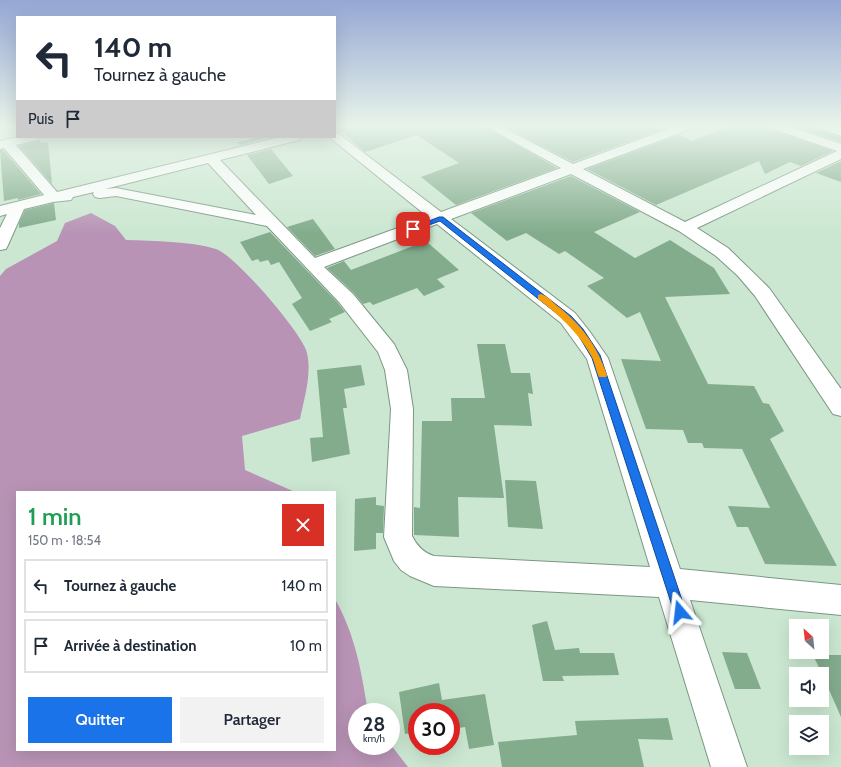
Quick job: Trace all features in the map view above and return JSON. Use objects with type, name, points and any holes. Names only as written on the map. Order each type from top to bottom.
[{"type":"street","points":[[29,162],[54,198]]},
{"type":"street","points":[[0,211],[197,162]]},
{"type":"street","points":[[216,162],[312,265],[346,298],[387,349],[396,370],[402,409],[398,537],[403,552],[417,566],[434,571],[671,583],[841,600]]},
{"type":"street","points":[[367,162],[568,318],[580,331],[597,358],[671,583],[729,767]]},
{"type":"street","points":[[558,162],[685,228],[722,252],[744,272],[762,292],[841,407]]},
{"type":"street","points":[[312,265],[591,162]]},
{"type":"street","points":[[685,228],[825,162]]},
{"type":"street","points":[[54,198],[116,192],[274,223]]},
{"type":"street","points":[[0,245],[18,207]]},
{"type":"shaded area","points":[[91,213],[115,226],[126,240],[183,243],[216,249],[225,254],[238,265],[281,313],[303,343],[307,353],[309,369],[300,419],[242,436],[245,470],[293,491],[16,491],[16,751],[336,751],[336,601],[353,640],[366,703],[348,703],[348,755],[399,755],[408,767],[0,767],[0,276],[6,269],[57,241],[65,223]]},
{"type":"building","points":[[1,162],[13,162],[41,194],[18,200],[18,198],[4,201]]},
{"type":"building","points":[[33,162],[50,162],[52,184]]},
{"type":"building","points":[[252,162],[281,162],[293,176],[269,184]]},
{"type":"building","points":[[457,162],[546,162],[557,168],[456,205],[421,177],[459,163]]},
{"type":"building","points":[[607,162],[757,162],[656,205],[587,169]]},
{"type":"building","points":[[759,162],[810,162],[801,166],[790,162],[765,174]]},
{"type":"building","points":[[839,162],[841,162],[841,182],[816,173]]},
{"type":"building","points":[[571,176],[640,212],[594,232],[635,258],[670,240],[714,268],[730,294],[665,297],[708,384],[754,386],[763,403],[769,404],[784,431],[770,439],[837,566],[765,564],[748,527],[737,527],[728,506],[770,508],[742,449],[704,448],[702,443],[688,443],[683,430],[646,429],[621,359],[661,361],[640,312],[627,318],[587,286],[604,278],[565,251],[559,254],[526,233],[507,241],[471,213]]},
{"type":"building","points":[[54,203],[56,220],[19,228],[19,223],[25,210]]},
{"type":"building","points":[[313,219],[335,249],[315,256],[287,227]]},
{"type":"building","points":[[270,232],[345,312],[329,319],[332,322],[310,331],[292,304],[302,298],[279,262],[271,265],[268,260],[260,262],[258,259],[252,261],[240,242]]},
{"type":"building","points":[[426,241],[459,270],[437,279],[445,287],[424,296],[417,288],[373,305],[370,302],[363,304],[354,293],[327,268],[344,261],[351,270]]},
{"type":"building","points":[[477,344],[505,344],[511,373],[530,373],[533,394],[528,393],[532,426],[494,425],[504,498],[458,497],[459,537],[414,535],[414,507],[420,508],[422,421],[452,421],[451,398],[485,398]]},
{"type":"building","points":[[361,365],[365,385],[344,389],[347,408],[343,408],[350,454],[312,462],[310,438],[323,437],[317,370]]},
{"type":"building","points":[[505,480],[536,481],[543,529],[508,527]]},
{"type":"building","points":[[376,497],[376,505],[384,506],[383,533],[376,533],[376,549],[354,551],[355,499]]},
{"type":"building","points":[[547,621],[555,650],[579,648],[580,653],[614,653],[619,675],[562,676],[564,681],[543,681],[532,625]]},
{"type":"building","points":[[722,652],[747,653],[761,689],[735,689]]},
{"type":"building","points":[[829,655],[841,655],[841,717],[829,690],[829,667],[819,667],[815,659],[829,659]]},
{"type":"building","points":[[439,683],[442,700],[485,694],[494,745],[469,749],[465,727],[460,728],[460,703],[408,703],[408,734],[405,734],[399,692]]},
{"type":"building","points":[[668,718],[673,740],[638,739],[644,767],[502,767],[498,742],[577,735],[575,721]]},
{"type":"slow traffic","points":[[541,297],[568,318],[580,331],[597,358],[602,375]]},
{"type":"route","points":[[413,229],[441,218],[568,318],[580,331],[597,358],[680,612]]}]
